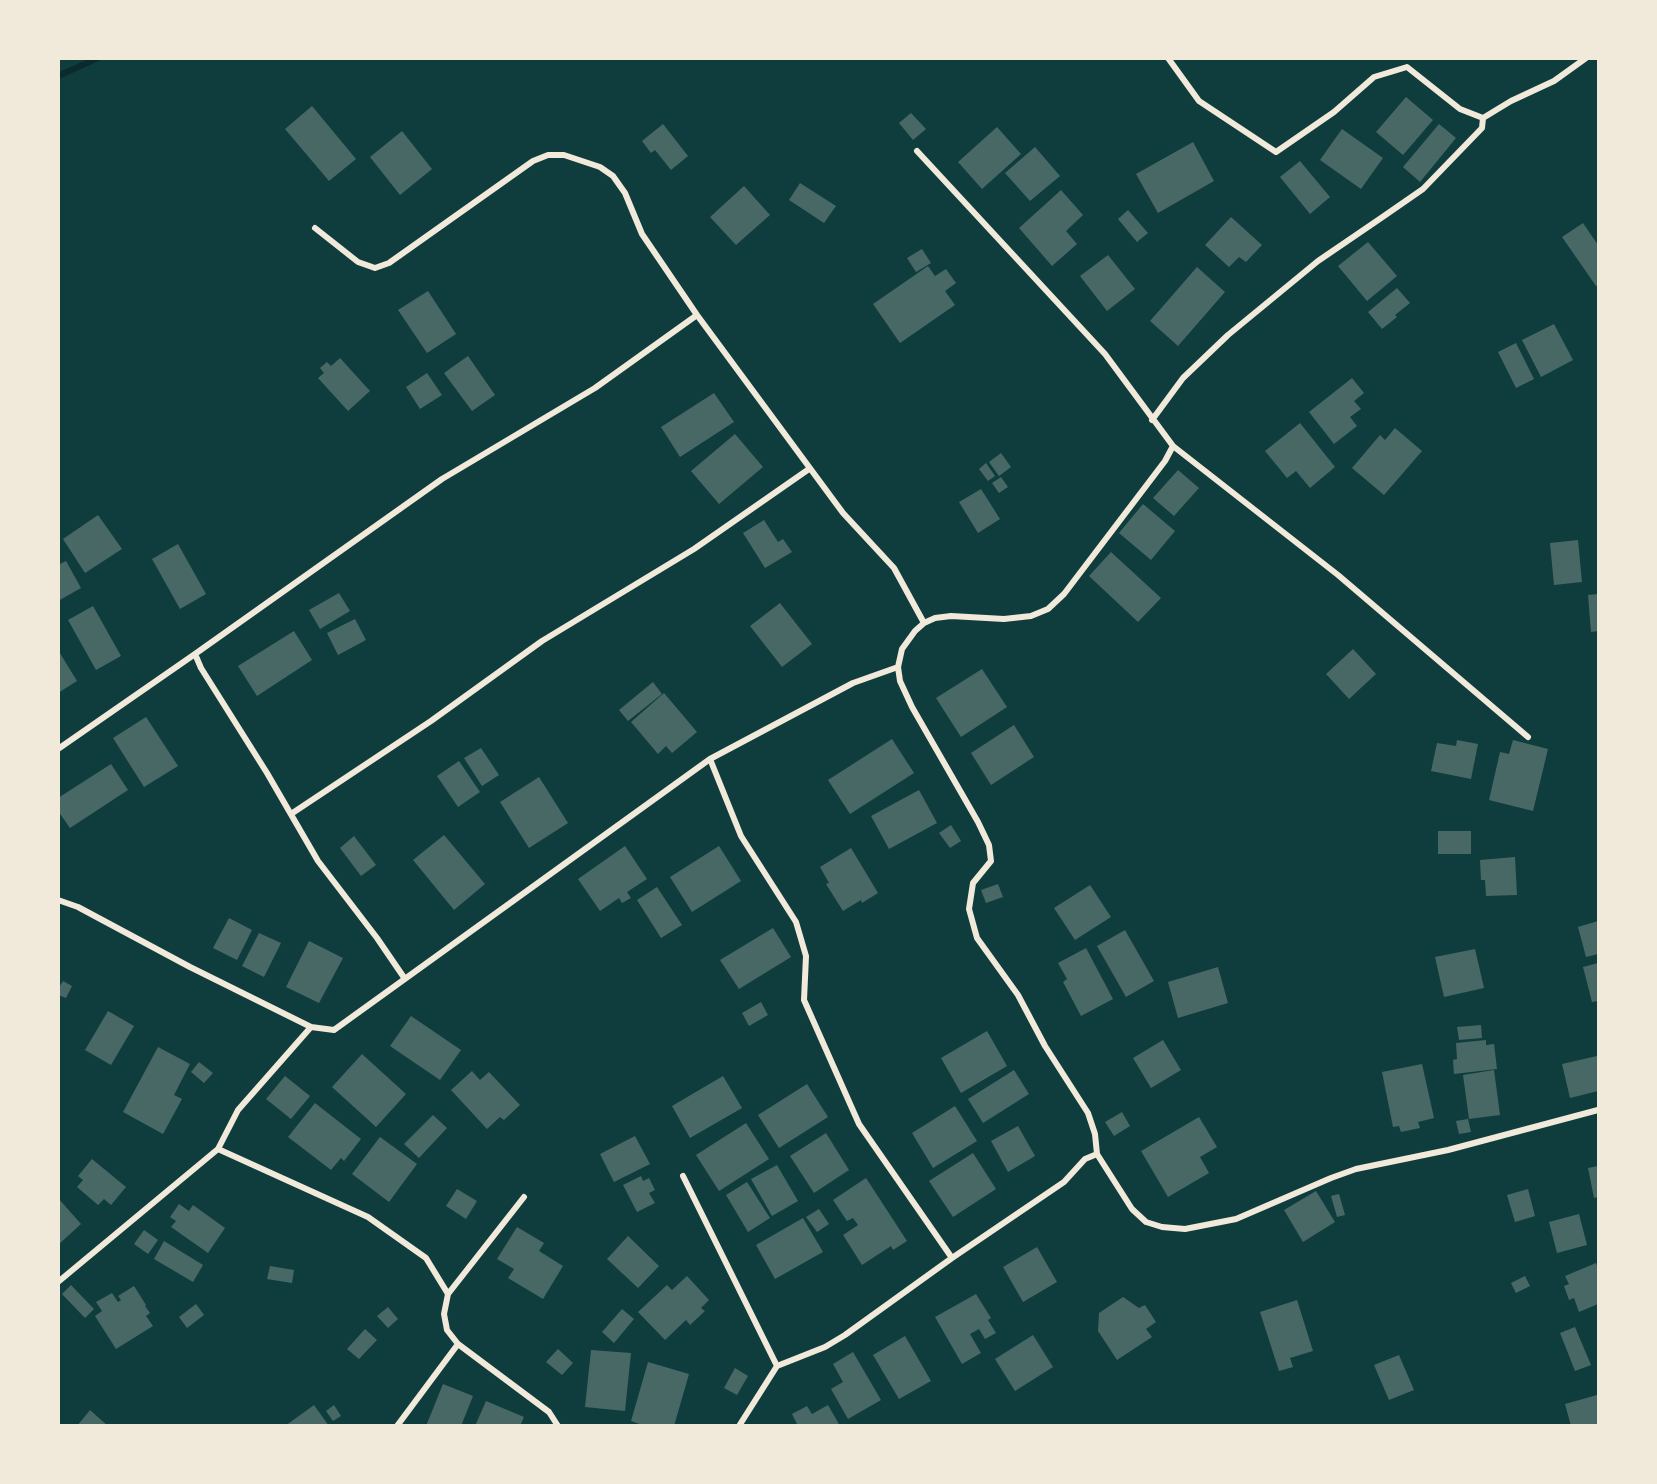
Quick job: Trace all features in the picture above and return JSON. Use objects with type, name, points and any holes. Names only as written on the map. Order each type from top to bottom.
[{"type":"street","points":[[1168,58],[1199,101],[1276,152],[1335,112],[1374,77],[1407,67],[1460,110],[1483,118]]},
{"type":"street","points":[[1483,118],[1511,101],[1554,81],[1586,58]]},
{"type":"street","points":[[1152,420],[1183,378],[1228,335],[1318,261],[1423,189],[1482,128],[1483,118]]},
{"type":"street","points":[[917,151],[1104,354],[1173,446],[1338,575],[1528,736]]},
{"type":"street","points":[[315,228],[358,262],[375,268],[389,263],[533,161],[548,155],[564,155],[600,167],[613,176],[625,193],[642,234],[652,251],[809,469],[843,513],[894,568],[924,623]]},
{"type":"street","points":[[58,748],[442,479],[595,388],[697,315]]},
{"type":"street","points":[[1173,446],[1165,461],[1064,594],[1048,609],[1032,616],[935,618],[924,623],[915,631],[902,649],[898,667],[900,681],[912,707],[989,845],[991,861],[973,883],[969,909],[977,938],[1017,995],[1045,1046],[1089,1113],[1098,1154],[1132,1209],[1146,1222],[1162,1227],[1185,1229],[1236,1219],[1356,1169],[1448,1150],[1599,1110]]},
{"type":"street","points":[[291,814],[431,721],[542,641],[694,549],[809,469]]},
{"type":"street","points":[[195,654],[201,668],[267,773],[318,861],[377,938],[405,980]]},
{"type":"street","points":[[58,900],[78,907],[311,1028],[334,1030],[710,759],[853,683],[898,667]]},
{"type":"street","points":[[710,759],[741,836],[796,922],[806,956],[804,1000],[859,1124],[952,1258]]},
{"type":"street","points":[[58,1282],[218,1149],[238,1110],[311,1028]]},
{"type":"street","points":[[218,1149],[368,1217],[426,1258],[448,1294]]},
{"type":"street","points":[[739,1425],[777,1366],[825,1347],[846,1335],[952,1258],[1064,1182],[1085,1159],[1098,1154]]},
{"type":"street","points":[[682,1176],[777,1366]]},
{"type":"street","points":[[524,1197],[448,1294],[444,1314],[447,1330],[458,1344],[549,1412],[558,1425]]},
{"type":"street","points":[[397,1425],[458,1344]]},
{"type":"building","points":[[1406,97],[1433,120],[1403,155],[1376,132]]},
{"type":"building","points":[[312,106],[356,159],[329,181],[285,129]]},
{"type":"building","points":[[911,113],[926,129],[913,140],[899,123]]},
{"type":"building","points":[[663,124],[688,156],[671,170],[655,150],[651,153],[642,141]]},
{"type":"building","points":[[1439,124],[1456,138],[1420,182],[1403,167]]},
{"type":"building","points":[[997,127],[1021,154],[982,189],[958,162]]},
{"type":"building","points":[[1342,129],[1383,158],[1361,189],[1320,160]]},
{"type":"building","points":[[402,131],[432,169],[400,195],[370,157]]},
{"type":"building","points":[[1193,142],[1214,181],[1158,213],[1136,174]]},
{"type":"building","points":[[1035,147],[1060,176],[1030,201],[1005,173]]},
{"type":"building","points":[[1300,161],[1330,197],[1310,214],[1280,177]]},
{"type":"building","points":[[800,183],[836,206],[824,223],[789,200]]},
{"type":"building","points":[[744,186],[770,215],[736,245],[710,217]]},
{"type":"building","points":[[1061,190],[1083,215],[1066,231],[1077,244],[1052,266],[1019,228]]},
{"type":"building","points":[[1128,210],[1148,233],[1137,242],[1118,219]]},
{"type":"building","points":[[1231,217],[1262,245],[1246,262],[1239,257],[1229,267],[1205,245]]},
{"type":"building","points":[[1583,223],[1598,245],[1598,285],[1596,286],[1562,237]]},
{"type":"building","points":[[1368,242],[1397,276],[1367,301],[1338,266]]},
{"type":"building","points":[[922,249],[931,263],[916,272],[907,258]]},
{"type":"building","points":[[1108,255],[1135,289],[1107,311],[1080,276]]},
{"type":"building","points":[[928,266],[935,276],[946,269],[956,283],[945,291],[955,305],[900,343],[873,304]]},
{"type":"building","points":[[1197,267],[1225,292],[1178,346],[1150,321]]},
{"type":"building","points":[[1397,288],[1410,303],[1382,329],[1368,312]]},
{"type":"building","points":[[428,291],[456,334],[427,353],[398,310]]},
{"type":"building","points":[[1554,324],[1573,360],[1541,377],[1522,340]]},
{"type":"building","points":[[1516,343],[1534,379],[1516,388],[1498,352]]},
{"type":"building","points":[[468,356],[495,395],[472,411],[444,373]]},
{"type":"building","points":[[340,358],[370,391],[348,411],[318,378],[324,373],[320,368],[327,362],[331,366]]},
{"type":"building","points":[[427,373],[442,395],[420,409],[406,387]]},
{"type":"building","points":[[1352,378],[1364,393],[1354,401],[1361,409],[1350,417],[1357,426],[1334,444],[1309,412]]},
{"type":"building","points":[[714,393],[734,422],[680,457],[661,427]]},
{"type":"building","points":[[1300,423],[1335,467],[1310,488],[1296,471],[1287,478],[1265,451]]},
{"type":"building","points":[[1395,428],[1422,451],[1384,495],[1352,468],[1380,435],[1385,440]]},
{"type":"building","points":[[735,434],[763,467],[719,504],[691,471]]},
{"type":"building","points":[[1001,453],[1011,467],[999,476],[989,462]]},
{"type":"building","points":[[986,463],[995,476],[988,481],[979,469]]},
{"type":"building","points":[[1178,470],[1199,488],[1174,516],[1153,498]]},
{"type":"building","points":[[1001,477],[1008,487],[999,493],[992,483]]},
{"type":"building","points":[[981,489],[1000,519],[978,533],[959,502]]},
{"type":"building","points":[[1143,504],[1175,531],[1151,560],[1119,533]]},
{"type":"building","points":[[98,515],[122,549],[85,573],[63,539]]},
{"type":"building","points":[[764,520],[778,542],[783,539],[792,552],[765,568],[743,533]]},
{"type":"building","points":[[1578,540],[1582,582],[1554,585],[1550,543]]},
{"type":"building","points":[[178,544],[206,594],[180,609],[152,559]]},
{"type":"building","points":[[1111,552],[1161,598],[1138,622],[1089,576]]},
{"type":"building","points":[[66,561],[81,588],[58,601],[58,565]]},
{"type":"building","points":[[339,593],[350,611],[320,629],[309,610]]},
{"type":"building","points":[[1598,594],[1598,631],[1591,632],[1588,595]]},
{"type":"building","points":[[780,603],[812,644],[782,667],[750,626]]},
{"type":"building","points":[[93,606],[121,656],[96,670],[68,620]]},
{"type":"building","points":[[355,619],[366,640],[338,655],[327,633]]},
{"type":"building","points":[[294,631],[312,660],[257,696],[238,666]]},
{"type":"building","points":[[1353,649],[1376,674],[1349,699],[1326,674]]},
{"type":"building","points":[[58,650],[77,681],[58,693]]},
{"type":"building","points":[[982,669],[1007,707],[961,737],[936,698]]},
{"type":"building","points":[[653,682],[662,694],[628,721],[619,710]]},
{"type":"building","points":[[664,693],[697,732],[672,753],[666,746],[658,754],[631,722]]},
{"type":"building","points":[[146,717],[178,766],[144,787],[113,738]]},
{"type":"building","points":[[1014,725],[1034,757],[991,785],[971,753]]},
{"type":"building","points":[[892,739],[914,773],[850,814],[828,780]]},
{"type":"building","points":[[1457,740],[1478,744],[1471,779],[1431,771],[1437,743],[1456,746]]},
{"type":"building","points":[[1513,740],[1548,749],[1533,811],[1489,800],[1500,752],[1509,754]]},
{"type":"building","points":[[481,748],[499,775],[482,786],[464,758]]},
{"type":"building","points":[[459,761],[480,792],[458,807],[437,776]]},
{"type":"building","points":[[111,764],[128,790],[70,828],[58,811],[58,798]]},
{"type":"building","points":[[539,777],[568,823],[529,848],[500,802]]},
{"type":"building","points":[[919,790],[937,823],[889,849],[871,816]]},
{"type":"building","points":[[951,825],[961,841],[950,848],[939,833]]},
{"type":"building","points":[[1438,831],[1471,831],[1471,854],[1438,854]]},
{"type":"building","points":[[444,835],[485,884],[454,910],[413,860]]},
{"type":"building","points":[[354,836],[376,865],[361,876],[340,848]]},
{"type":"building","points":[[625,846],[647,879],[627,892],[631,898],[622,903],[619,898],[600,911],[578,879]]},
{"type":"building","points":[[719,846],[741,881],[692,912],[670,877]]},
{"type":"building","points":[[851,848],[878,893],[843,911],[826,884],[829,883],[820,867]]},
{"type":"building","points":[[1515,857],[1517,895],[1486,896],[1485,880],[1481,880],[1480,860]]},
{"type":"building","points":[[998,884],[1003,897],[986,903],[981,890]]},
{"type":"building","points":[[1090,885],[1111,917],[1075,940],[1054,908]]},
{"type":"building","points":[[657,887],[682,925],[661,938],[637,900]]},
{"type":"building","points":[[229,918],[252,930],[237,960],[213,948]]},
{"type":"building","points":[[1598,921],[1598,954],[1586,957],[1578,927]]},
{"type":"building","points":[[773,928],[791,957],[739,989],[720,960]]},
{"type":"building","points":[[1125,930],[1154,981],[1126,997],[1097,946]]},
{"type":"building","points":[[259,933],[281,943],[264,977],[242,966]]},
{"type":"building","points":[[309,941],[343,958],[319,1003],[286,987]]},
{"type":"building","points":[[1086,948],[1113,999],[1081,1016],[1063,982],[1067,979],[1058,963]]},
{"type":"building","points":[[1475,949],[1484,988],[1444,997],[1435,957]]},
{"type":"building","points":[[1598,963],[1598,1001],[1592,1002],[1583,967]]},
{"type":"building","points":[[1218,967],[1228,1003],[1178,1018],[1168,982]]},
{"type":"building","points":[[63,981],[72,986],[66,998],[58,995],[58,989]]},
{"type":"building","points":[[761,1002],[768,1015],[749,1026],[742,1013]]},
{"type":"building","points":[[108,1011],[134,1026],[111,1065],[85,1050]]},
{"type":"building","points":[[411,1016],[461,1050],[440,1080],[390,1046]]},
{"type":"building","points":[[1481,1025],[1482,1038],[1459,1040],[1457,1027]]},
{"type":"building","points":[[987,1031],[1007,1066],[961,1093],[941,1058]]},
{"type":"building","points":[[1163,1040],[1181,1070],[1151,1088],[1133,1058]]},
{"type":"building","points":[[1486,1040],[1486,1045],[1494,1044],[1497,1069],[1454,1074],[1453,1060],[1457,1059],[1456,1043]]},
{"type":"building","points":[[158,1047],[190,1064],[174,1095],[182,1099],[163,1134],[123,1112]]},
{"type":"building","points":[[362,1054],[406,1094],[376,1127],[332,1087]]},
{"type":"building","points":[[1597,1056],[1598,1091],[1570,1098],[1562,1064]]},
{"type":"building","points":[[199,1062],[213,1073],[204,1083],[191,1072]]},
{"type":"building","points":[[1422,1064],[1434,1118],[1418,1122],[1420,1128],[1401,1132],[1399,1126],[1393,1127],[1382,1072]]},
{"type":"building","points":[[1014,1070],[1029,1094],[983,1123],[968,1099]]},
{"type":"building","points":[[1494,1070],[1500,1115],[1469,1119],[1463,1075]]},
{"type":"building","points":[[472,1071],[480,1080],[489,1072],[520,1105],[504,1120],[500,1117],[487,1129],[451,1090]]},
{"type":"building","points":[[285,1076],[310,1096],[291,1119],[266,1099]]},
{"type":"building","points":[[723,1076],[742,1108],[690,1138],[672,1106]]},
{"type":"building","points":[[807,1084],[828,1117],[779,1148],[758,1115]]},
{"type":"building","points":[[315,1103],[361,1139],[344,1161],[341,1158],[331,1170],[288,1137]]},
{"type":"building","points":[[955,1106],[977,1141],[933,1168],[912,1133]]},
{"type":"building","points":[[1122,1112],[1130,1126],[1114,1136],[1105,1122]]},
{"type":"building","points":[[433,1115],[447,1128],[419,1158],[404,1144]]},
{"type":"building","points":[[1199,1117],[1217,1147],[1200,1157],[1209,1173],[1168,1197],[1141,1151]]},
{"type":"building","points":[[1468,1119],[1471,1132],[1459,1134],[1456,1121]]},
{"type":"building","points":[[746,1123],[769,1159],[719,1191],[696,1155]]},
{"type":"building","points":[[1018,1126],[1035,1156],[1008,1172],[991,1141]]},
{"type":"building","points":[[826,1133],[849,1170],[814,1193],[790,1156]]},
{"type":"building","points":[[635,1136],[650,1164],[614,1182],[600,1154]]},
{"type":"building","points":[[380,1137],[417,1164],[389,1202],[352,1174]]},
{"type":"building","points":[[973,1153],[996,1189],[953,1217],[929,1181]]},
{"type":"building","points":[[92,1159],[126,1187],[111,1205],[104,1199],[98,1205],[77,1187],[83,1180],[78,1176]]},
{"type":"building","points":[[777,1165],[798,1201],[772,1216],[751,1179]]},
{"type":"building","points":[[1598,1166],[1598,1197],[1594,1198],[1588,1168]]},
{"type":"building","points":[[641,1176],[643,1181],[649,1178],[655,1190],[649,1193],[655,1203],[637,1212],[623,1185]]},
{"type":"building","points":[[866,1178],[907,1241],[893,1250],[891,1246],[862,1265],[843,1235],[858,1225],[853,1218],[847,1221],[833,1200]]},
{"type":"building","points":[[747,1182],[770,1218],[748,1232],[726,1195]]},
{"type":"building","points":[[457,1189],[477,1201],[466,1219],[446,1206]]},
{"type":"building","points":[[1528,1189],[1535,1216],[1515,1222],[1507,1195]]},
{"type":"building","points":[[1316,1191],[1335,1222],[1303,1242],[1284,1210]]},
{"type":"building","points":[[1339,1194],[1345,1215],[1337,1217],[1331,1196]]},
{"type":"building","points":[[58,1198],[81,1224],[58,1245]]},
{"type":"building","points":[[179,1204],[189,1211],[193,1205],[225,1228],[208,1253],[171,1227],[176,1221],[170,1217]]},
{"type":"building","points":[[819,1209],[829,1224],[817,1232],[806,1217]]},
{"type":"building","points":[[1579,1214],[1587,1245],[1557,1253],[1549,1222]]},
{"type":"building","points":[[803,1218],[823,1252],[775,1279],[756,1245]]},
{"type":"building","points":[[517,1227],[544,1243],[539,1251],[563,1266],[543,1299],[508,1278],[514,1269],[497,1259]]},
{"type":"building","points":[[144,1230],[158,1240],[148,1254],[134,1244]]},
{"type":"building","points":[[628,1236],[659,1266],[638,1288],[607,1259]]},
{"type":"building","points":[[164,1241],[203,1265],[193,1282],[154,1259]]},
{"type":"building","points":[[1037,1247],[1057,1282],[1023,1302],[1003,1267]]},
{"type":"building","points":[[1596,1263],[1598,1304],[1579,1312],[1574,1298],[1569,1300],[1564,1286],[1569,1284],[1565,1276]]},
{"type":"building","points":[[270,1266],[294,1270],[292,1283],[267,1279]]},
{"type":"building","points":[[687,1276],[709,1300],[701,1308],[705,1311],[690,1325],[686,1320],[665,1340],[638,1312],[667,1285],[672,1290]]},
{"type":"building","points":[[1525,1276],[1530,1286],[1516,1293],[1511,1283]]},
{"type":"building","points":[[71,1285],[94,1309],[85,1318],[62,1294]]},
{"type":"building","points":[[134,1286],[150,1313],[146,1316],[153,1326],[116,1349],[95,1316],[102,1311],[96,1302],[112,1293],[118,1302],[121,1300],[118,1296]]},
{"type":"building","points":[[976,1294],[991,1318],[988,1320],[996,1333],[985,1339],[979,1329],[970,1334],[981,1353],[962,1364],[935,1317]]},
{"type":"building","points":[[1123,1297],[1139,1308],[1145,1305],[1156,1322],[1146,1329],[1152,1337],[1117,1360],[1098,1331],[1099,1313]]},
{"type":"building","points":[[1297,1300],[1313,1351],[1290,1358],[1293,1367],[1279,1371],[1260,1312]]},
{"type":"building","points":[[196,1304],[204,1315],[187,1328],[179,1317]]},
{"type":"building","points":[[388,1307],[398,1319],[388,1328],[377,1316]]},
{"type":"building","points":[[622,1309],[634,1319],[614,1343],[602,1332]]},
{"type":"building","points":[[1575,1327],[1591,1365],[1575,1371],[1560,1333]]},
{"type":"building","points":[[365,1329],[377,1340],[359,1359],[347,1349]]},
{"type":"building","points":[[1033,1335],[1053,1367],[1015,1391],[995,1359]]},
{"type":"building","points":[[905,1336],[931,1381],[899,1399],[873,1355]]},
{"type":"building","points":[[558,1349],[573,1363],[562,1375],[546,1362]]},
{"type":"building","points":[[591,1350],[631,1353],[625,1411],[585,1407]]},
{"type":"building","points":[[853,1352],[881,1400],[848,1419],[831,1389],[843,1382],[833,1364]]},
{"type":"building","points":[[1399,1355],[1414,1390],[1389,1400],[1374,1365]]},
{"type":"building","points":[[648,1362],[689,1374],[674,1426],[645,1426],[631,1421]]},
{"type":"building","points":[[735,1368],[748,1376],[737,1395],[724,1388]]},
{"type":"building","points":[[443,1384],[473,1396],[461,1426],[426,1426]]},
{"type":"building","points":[[1597,1395],[1598,1426],[1571,1426],[1565,1404]]},
{"type":"building","points":[[486,1401],[524,1417],[520,1426],[475,1426]]},
{"type":"building","points":[[314,1405],[329,1426],[285,1426]]},
{"type":"building","points":[[334,1405],[341,1416],[333,1421],[326,1411]]},
{"type":"building","points":[[828,1405],[840,1426],[798,1426],[792,1414],[807,1406],[812,1414]]},
{"type":"building","points":[[90,1410],[108,1426],[77,1426]]},
{"type":"waterway","points":[[58,76],[98,58]]}]
